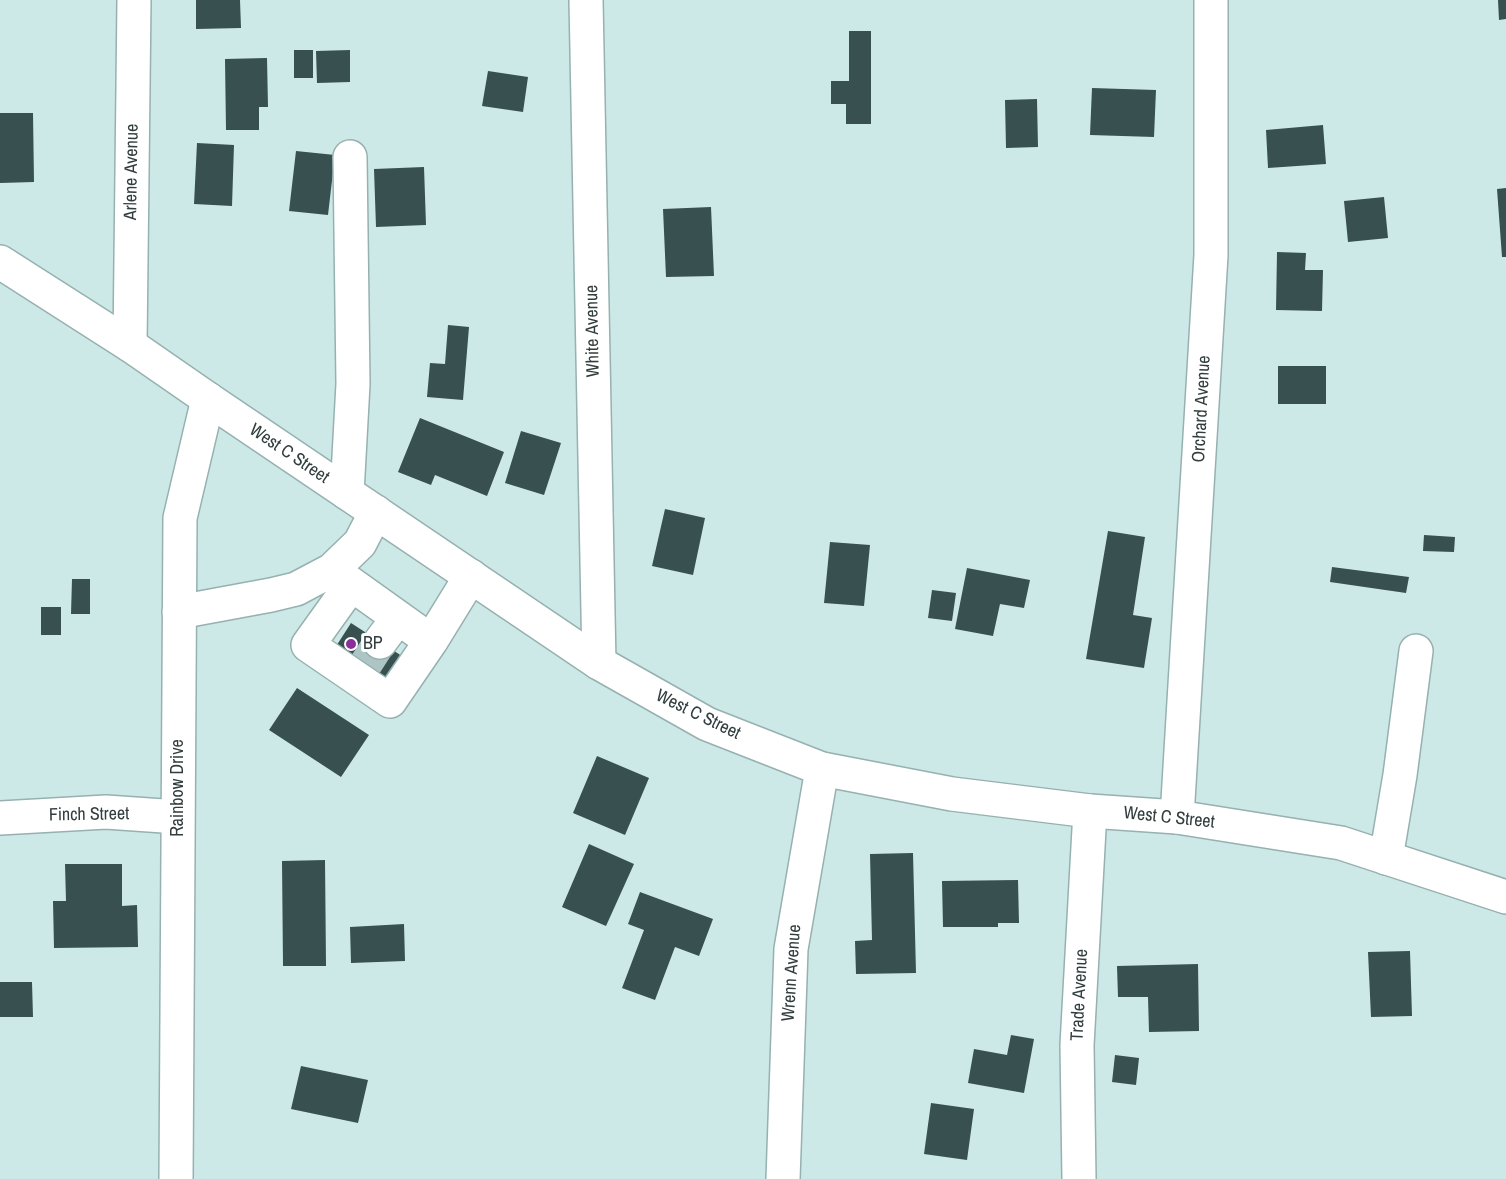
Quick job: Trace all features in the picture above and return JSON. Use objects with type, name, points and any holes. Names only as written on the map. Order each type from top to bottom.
[{"type":"street","name":"Arlene Avenue","points":[[130,345],[134,0]]},
{"type":"street","name":"White Avenue","points":[[586,0],[599,663]]},
{"type":"street","name":"Orchard Avenue","points":[[1177,817],[1211,255],[1211,0]]},
{"type":"street","points":[[347,493],[353,384],[350,158]]},
{"type":"street","name":"West C Street","points":[[0,262],[130,345],[599,663],[707,724],[822,769],[952,794],[1089,811],[1177,817],[1341,843],[1506,897]]},
{"type":"street","name":"Rainbow Drive","points":[[176,1179],[180,518],[208,399]]},
{"type":"street","points":[[376,512],[308,645],[360,674],[390,701],[471,576]]},
{"type":"street","points":[[179,612],[261,597],[341,577]]},
{"type":"street","points":[[341,577],[389,630],[431,641]]},
{"type":"street","points":[[1386,858],[1400,776],[1416,651]]},
{"type":"street","name":"Wrenn Avenue","points":[[783,1179],[791,949],[822,769]]},
{"type":"street","name":"Trade Avenue","points":[[1079,1179],[1077,1045],[1089,811]]},
{"type":"street","name":"Finch Street","points":[[0,818],[106,812],[178,818]]},
{"type":"building","points":[[196,0],[240,0],[241,28],[196,29]]},
{"type":"building","points":[[1498,0],[1506,0],[1506,19],[1499,20]]},
{"type":"building","points":[[849,31],[871,31],[871,124],[846,124],[846,104],[831,104],[831,81],[849,81]]},
{"type":"building","points":[[294,50],[313,50],[313,78],[294,78]]},
{"type":"building","points":[[350,50],[350,82],[317,83],[316,51]]},
{"type":"building","points":[[267,58],[268,107],[259,107],[259,130],[226,130],[225,59]]},
{"type":"building","points":[[488,71],[528,77],[523,112],[482,106]]},
{"type":"building","points":[[1092,88],[1156,90],[1154,137],[1090,135]]},
{"type":"building","points":[[1037,99],[1038,147],[1006,148],[1005,100]]},
{"type":"building","points":[[0,113],[33,113],[34,182],[0,183]]},
{"type":"building","points":[[1323,125],[1326,164],[1268,168],[1266,130]]},
{"type":"building","points":[[197,143],[234,145],[232,206],[194,204]]},
{"type":"building","points":[[296,151],[335,155],[328,215],[289,211]]},
{"type":"building","points":[[424,167],[426,225],[376,227],[374,169]]},
{"type":"building","points":[[1506,188],[1506,257],[1502,257],[1497,189]]},
{"type":"building","points":[[1384,197],[1388,238],[1348,242],[1344,201]]},
{"type":"building","points":[[711,207],[714,276],[666,277],[663,209]]},
{"type":"building","points":[[1277,252],[1306,253],[1305,270],[1323,270],[1322,311],[1276,310]]},
{"type":"building","points":[[448,325],[469,327],[463,400],[427,397],[430,363],[445,364]]},
{"type":"building","points":[[1278,366],[1326,366],[1326,404],[1278,404]]},
{"type":"building","points":[[420,418],[504,452],[487,496],[435,475],[431,485],[398,472]]},
{"type":"building","points":[[521,431],[561,443],[544,495],[505,483]]},
{"type":"building","points":[[665,509],[705,518],[693,575],[652,566]]},
{"type":"building","points":[[1108,531],[1145,537],[1133,615],[1152,618],[1144,668],[1086,659]]},
{"type":"building","points":[[1424,535],[1455,537],[1454,552],[1423,551]]},
{"type":"building","points":[[830,542],[870,545],[864,606],[824,603]]},
{"type":"building","points":[[1332,567],[1409,577],[1406,593],[1330,582]]},
{"type":"building","points":[[967,568],[1030,580],[1024,608],[1000,604],[993,636],[955,629]]},
{"type":"building","points":[[72,579],[90,579],[90,614],[71,614]]},
{"type":"building","points":[[932,590],[956,593],[952,621],[928,618]]},
{"type":"building","points":[[41,607],[61,607],[61,635],[41,635]]},
{"type":"building","points":[[351,623],[408,660],[390,688],[333,651]]},
{"type":"building","points":[[297,688],[369,735],[341,777],[269,730]]},
{"type":"building","points":[[597,756],[649,778],[625,835],[573,813]]},
{"type":"building","points":[[589,844],[634,864],[606,926],[562,907]]},
{"type":"building","points":[[913,853],[916,973],[856,974],[855,941],[872,940],[870,854]]},
{"type":"building","points":[[325,860],[326,966],[283,966],[282,861]]},
{"type":"building","points":[[65,864],[122,864],[122,906],[137,905],[138,947],[54,948],[53,901],[66,901]]},
{"type":"building","points":[[1018,880],[1019,923],[998,923],[998,927],[943,927],[942,881]]},
{"type":"building","points":[[640,892],[713,919],[699,956],[675,947],[655,1000],[622,988],[644,930],[628,924]]},
{"type":"building","points":[[404,924],[405,961],[351,963],[350,927]]},
{"type":"building","points":[[1410,951],[1412,1016],[1371,1017],[1368,952]]},
{"type":"building","points":[[1198,964],[1199,1031],[1149,1032],[1148,997],[1118,997],[1117,966]]},
{"type":"building","points":[[0,982],[32,982],[33,1017],[0,1017]]},
{"type":"building","points":[[1011,1035],[1034,1039],[1024,1093],[968,1083],[974,1049],[1007,1055]]},
{"type":"building","points":[[1115,1055],[1139,1058],[1136,1085],[1112,1082]]},
{"type":"building","points":[[301,1066],[368,1080],[358,1123],[291,1109]]},
{"type":"building","points":[[931,1103],[974,1109],[967,1160],[924,1154]]},
{"type":"tunnel","points":[[362,670],[380,642]]},
{"type":"place","name":"BP","points":[[351,644]]}]
